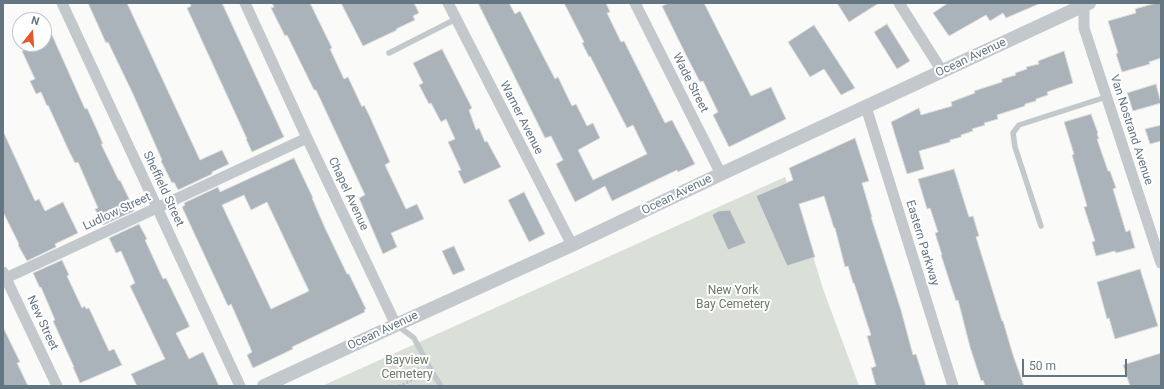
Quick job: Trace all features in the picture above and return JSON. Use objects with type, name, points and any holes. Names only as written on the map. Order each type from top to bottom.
[{"type":"street","name":"Sheffield Street","points":[[62,3],[240,386]]},
{"type":"street","name":"Chapel Avenue","points":[[245,3],[396,325]]},
{"type":"street","name":"Warner Avenue","points":[[448,3],[572,245]]},
{"type":"street","name":"Wade Street","points":[[635,3],[721,174]]},
{"type":"street","points":[[899,3],[942,71]]},
{"type":"street","name":"Ocean Avenue","points":[[264,386],[572,245],[1086,4]]},
{"type":"street","name":"Van Nostrand Avenue","points":[[1086,4],[1084,28],[1161,263]]},
{"type":"street","name":"Eastern Parkway","points":[[866,107],[953,386]]},
{"type":"street","name":"Ludlow Street","points":[[4,277],[158,208],[307,138]]},
{"type":"street","name":"New Street","points":[[4,277],[57,386]]},
{"type":"lane","points":[[389,53],[456,20]]},
{"type":"lane","points":[[1041,226],[1015,147],[1013,134],[1019,125],[1106,97]]},
{"type":"lane","name":"Chapel Avenue","points":[[396,325],[414,338],[441,386]]},
{"type":"path","points":[[399,386],[432,372]]},
{"type":"green space","name":"New York Bay Cemetery","points":[[785,177],[810,246],[823,289],[859,386],[322,386]]},
{"type":"building","points":[[88,3],[127,3],[200,160],[222,150],[229,164],[178,190],[174,182],[172,183],[161,161],[162,160],[133,94],[108,42],[106,43]]},
{"type":"building","points":[[190,3],[222,3],[284,137],[252,152],[187,8],[191,6]]},
{"type":"building","points":[[272,3],[310,3],[332,48],[330,49],[344,79],[348,77],[362,107],[364,105],[370,117],[390,162],[385,165],[406,209],[417,204],[424,219],[391,233],[397,247],[383,254],[359,198],[365,195],[316,90],[314,90],[287,35],[285,36],[271,8],[274,7]]},
{"type":"building","points":[[341,3],[414,3],[419,13],[413,16],[415,20],[363,46]]},
{"type":"building","points":[[478,3],[509,3],[515,14],[520,11],[555,79],[558,77],[572,106],[576,104],[587,126],[593,123],[600,138],[578,150],[593,180],[647,154],[633,125],[627,128],[590,56],[589,57],[582,43],[584,42],[564,3],[606,3],[610,12],[607,13],[621,42],[624,41],[665,123],[672,120],[695,164],[678,172],[677,170],[612,201],[605,186],[575,202],[556,164],[563,160],[551,136],[545,138]]},
{"type":"building","points":[[669,3],[704,3],[751,96],[771,87],[786,119],[729,147],[713,115],[718,112],[703,81],[700,82],[662,6]]},
{"type":"building","points":[[837,3],[879,3],[849,22]]},
{"type":"building","points":[[948,3],[1041,3],[1006,18],[1003,13],[990,21],[986,15],[949,36],[933,13]]},
{"type":"building","points":[[1161,3],[1161,58],[1149,62],[1150,64],[1122,72],[1108,21],[1136,13],[1135,9]]},
{"type":"building","points":[[887,24],[910,61],[897,69],[874,32]]},
{"type":"building","points":[[814,25],[855,88],[841,95],[824,69],[810,77],[788,42]]},
{"type":"building","points":[[52,35],[85,109],[87,108],[97,130],[103,144],[101,144],[134,211],[103,225],[95,209],[98,208],[78,162],[75,163],[41,92],[36,94],[30,81],[35,79],[22,52],[52,52]]},
{"type":"building","points":[[442,49],[472,108],[469,110],[476,130],[479,128],[485,142],[487,141],[501,167],[464,184],[458,171],[461,170],[448,142],[455,139],[446,119],[441,122],[431,103],[429,104],[419,85],[423,83],[413,63]]},
{"type":"building","points":[[1064,51],[1073,83],[1047,92],[1048,95],[1036,99],[1036,101],[1025,104],[1025,106],[997,115],[998,119],[984,123],[985,125],[972,129],[973,131],[961,135],[961,137],[950,140],[950,142],[919,151],[924,169],[907,174],[891,122],[919,108],[921,115],[952,106],[951,102],[975,93],[974,91],[1002,82],[1002,79],[1016,75],[1015,73],[1027,69],[1026,67],[1039,64],[1038,61]]},
{"type":"building","points":[[1156,84],[1161,103],[1133,111],[1127,93]]},
{"type":"building","points":[[1091,114],[1098,133],[1099,139],[1097,139],[1108,171],[1110,171],[1116,188],[1113,189],[1126,232],[1130,230],[1135,248],[1096,256],[1092,242],[1095,241],[1084,207],[1087,206],[1064,122]]},
{"type":"building","points":[[1161,125],[1161,141],[1150,144],[1145,129]]},
{"type":"building","points":[[3,131],[35,201],[39,199],[45,211],[63,202],[78,233],[55,244],[56,247],[27,261],[3,212]]},
{"type":"building","points":[[855,138],[869,181],[862,183],[871,217],[901,310],[913,355],[916,354],[926,386],[876,386],[871,368],[876,366],[867,336],[871,335],[848,266],[845,267],[835,228],[824,196],[799,204],[815,257],[787,266],[756,196],[793,180],[789,168]]},
{"type":"building","points":[[294,158],[325,228],[366,309],[364,310],[365,312],[292,347],[293,349],[253,368],[247,355],[252,352],[243,331],[231,304],[228,306],[182,207],[185,205],[184,203],[218,187],[220,192]],"holes":[[[244,195],[251,210],[267,202],[309,291],[271,309],[222,205]]]},
{"type":"building","points":[[954,169],[969,217],[973,216],[979,236],[976,237],[1024,386],[985,386],[983,380],[981,381],[970,347],[958,300],[956,301],[941,255],[935,233],[938,232],[930,208],[927,209],[918,179]]},
{"type":"building","points":[[524,192],[545,234],[529,242],[508,200]]},
{"type":"building","points":[[730,210],[746,243],[728,250],[712,215],[718,211]]},
{"type":"building","points":[[139,224],[147,239],[145,240],[163,279],[166,278],[189,325],[189,327],[176,333],[189,359],[203,352],[219,386],[137,386],[131,374],[165,359],[130,286],[135,283],[121,251],[116,253],[109,238]]},
{"type":"building","points":[[454,246],[465,270],[453,275],[442,251]]},
{"type":"building","points":[[62,260],[69,275],[67,276],[82,308],[85,306],[86,309],[89,308],[109,351],[114,349],[122,365],[80,383],[53,321],[55,320],[41,287],[40,288],[33,273]]},
{"type":"building","points":[[1140,269],[1158,326],[1115,339],[1109,318],[1107,319],[1097,282]]},
{"type":"building","points":[[3,327],[20,362],[17,363],[28,386],[3,386]]},
{"type":"building","points":[[1161,353],[1161,386],[1130,386],[1123,365]]},
{"type":"park label","name":"Bayview Cemetery","points":[[407,368]]}]
